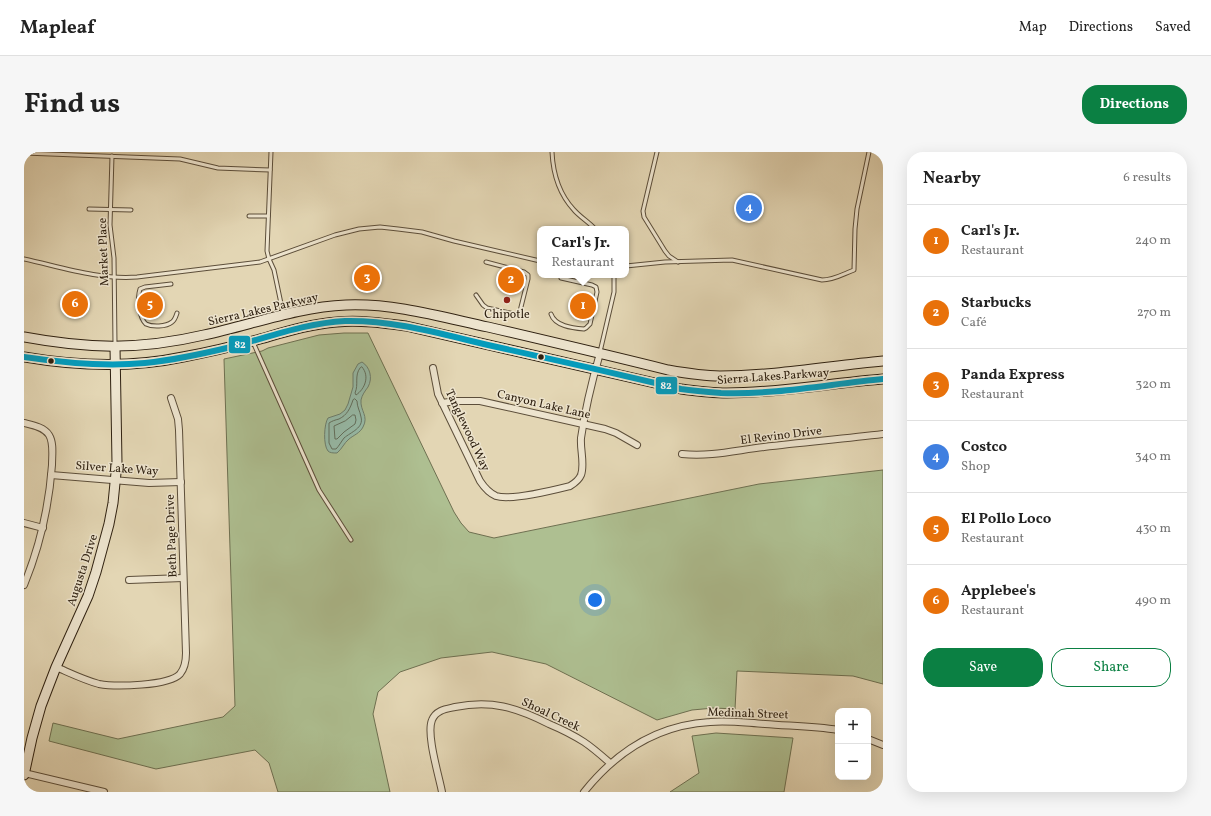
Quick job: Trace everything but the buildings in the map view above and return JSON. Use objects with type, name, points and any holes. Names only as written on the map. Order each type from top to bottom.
[{"type":"street","name":"Sierra Lakes Parkway","points":[[24,338],[97,347],[138,346],[220,332],[284,315],[328,306],[371,305],[421,312],[668,370],[719,376],[883,361]]},
{"type":"street","name":"Sierra Lakes Parkway","points":[[24,357],[67,363],[144,363],[182,358],[299,328],[336,322],[372,322],[406,326],[595,370],[681,389],[704,392],[727,393],[767,391],[883,379]]},
{"type":"street","name":"Augusta Drive","points":[[24,773],[30,744],[41,706],[96,572],[109,524],[116,480],[117,463],[115,347]]},
{"type":"street","points":[[583,424],[600,353]]},
{"type":"street","name":"Tanglewood Way","points":[[432,368],[442,403],[480,481],[484,487],[494,495],[500,497],[513,497],[570,486],[575,483],[582,470],[581,442],[583,424]]},
{"type":"street","name":"Beth Page Drive","points":[[56,667],[90,682],[112,686],[132,686],[165,681],[177,677],[184,667],[186,653],[181,482],[178,424],[175,408],[171,398]]},
{"type":"street","name":"Canyon Lake Lane","points":[[442,403],[456,401],[480,401],[583,424],[616,434],[637,445]]},
{"type":"street","points":[[24,423],[38,427],[47,432],[52,446],[51,475],[43,528],[24,585]]},
{"type":"street","name":"El Revino Drive","points":[[682,454],[695,456],[722,454],[766,447],[883,434]]},
{"type":"street","name":"Silver Lake Way","points":[[51,475],[149,483],[181,482]]},
{"type":"street","points":[[24,524],[43,528]]},
{"type":"street","points":[[129,580],[183,578]]},
{"type":"street","name":"Shoal Creek","points":[[442,792],[430,734],[432,720],[434,716],[442,710],[466,705],[494,704],[529,714],[575,736],[590,746],[610,763]]},
{"type":"street","name":"Medinah Street","points":[[584,792],[610,763],[629,749],[649,738],[671,729],[719,721],[835,730]]},
{"type":"street","points":[[871,739],[883,745]]},
{"type":"street","points":[[24,773],[80,789],[104,792]]},
{"type":"lane","points":[[270,152],[267,251],[274,270],[284,315]]},
{"type":"lane","points":[[552,152],[554,170],[558,184],[565,198],[575,211],[592,226]]},
{"type":"lane","points":[[657,152],[643,211],[644,217],[668,256],[678,262]]},
{"type":"lane","points":[[629,266],[732,260],[822,280],[829,280],[854,270],[857,209],[869,152]]},
{"type":"lane","points":[[24,153],[180,159],[218,168],[270,170]]},
{"type":"lane","name":"Market Place","points":[[112,156],[110,225],[114,258],[115,347]]},
{"type":"lane","points":[[89,209],[131,210]]},
{"type":"lane","points":[[249,216],[268,216]]},
{"type":"lane","points":[[24,258],[93,275],[114,278],[137,277],[255,263],[335,235],[359,229],[398,228],[422,232],[537,260]]},
{"type":"lane","points":[[476,295],[487,308],[514,314],[520,311],[528,275],[524,272],[486,262]]},
{"type":"lane","points":[[551,314],[554,320],[560,324],[584,329],[589,327],[590,324],[597,292],[596,287],[561,278]]},
{"type":"lane","points":[[600,353],[614,292],[614,278]]},
{"type":"lane","points":[[171,284],[145,287],[140,290],[138,295],[141,317],[146,324],[154,326],[170,324],[174,320],[177,313]]},
{"type":"lane","points":[[253,341],[319,490],[351,540]]},
{"type":"shaded area","points":[[368,333],[454,512],[469,532],[494,538],[759,484],[883,470],[883,684],[853,676],[737,671],[735,709],[714,708],[692,710],[657,720],[546,664],[492,652],[441,658],[400,672],[378,692],[373,714],[390,792],[278,792],[269,763],[255,750],[156,769],[49,741],[53,723],[118,739],[223,717],[235,706],[224,359],[262,351],[268,348],[319,335]]},
{"type":"shaded area","points":[[716,733],[793,738],[784,792],[670,792],[699,773],[692,736]]},
{"type":"water","points":[[362,362],[365,364],[370,373],[370,384],[361,400],[365,423],[360,431],[347,441],[337,453],[331,453],[326,448],[325,444],[328,418],[340,414],[345,410],[353,387],[353,373],[358,364]]},
{"type":"transit line","name":"82","points":[[24,357],[84,364],[114,365],[145,363],[231,347],[316,324],[363,321],[417,328],[681,389],[696,391],[721,393],[762,392],[802,389],[883,379]]},
{"type":"place","name":"Costco","points":[[749,208]]},
{"type":"place","name":"Panda Express","points":[[367,278]]},
{"type":"place","name":"Starbucks","points":[[511,280]]},
{"type":"place","name":"Chipotle","points":[[507,300]]},
{"type":"place","name":"Applebee's","points":[[75,304]]},
{"type":"place","name":"El Pollo Loco","points":[[150,305]]},
{"type":"place","name":"Carl's Jr.","points":[[583,306]]}]
